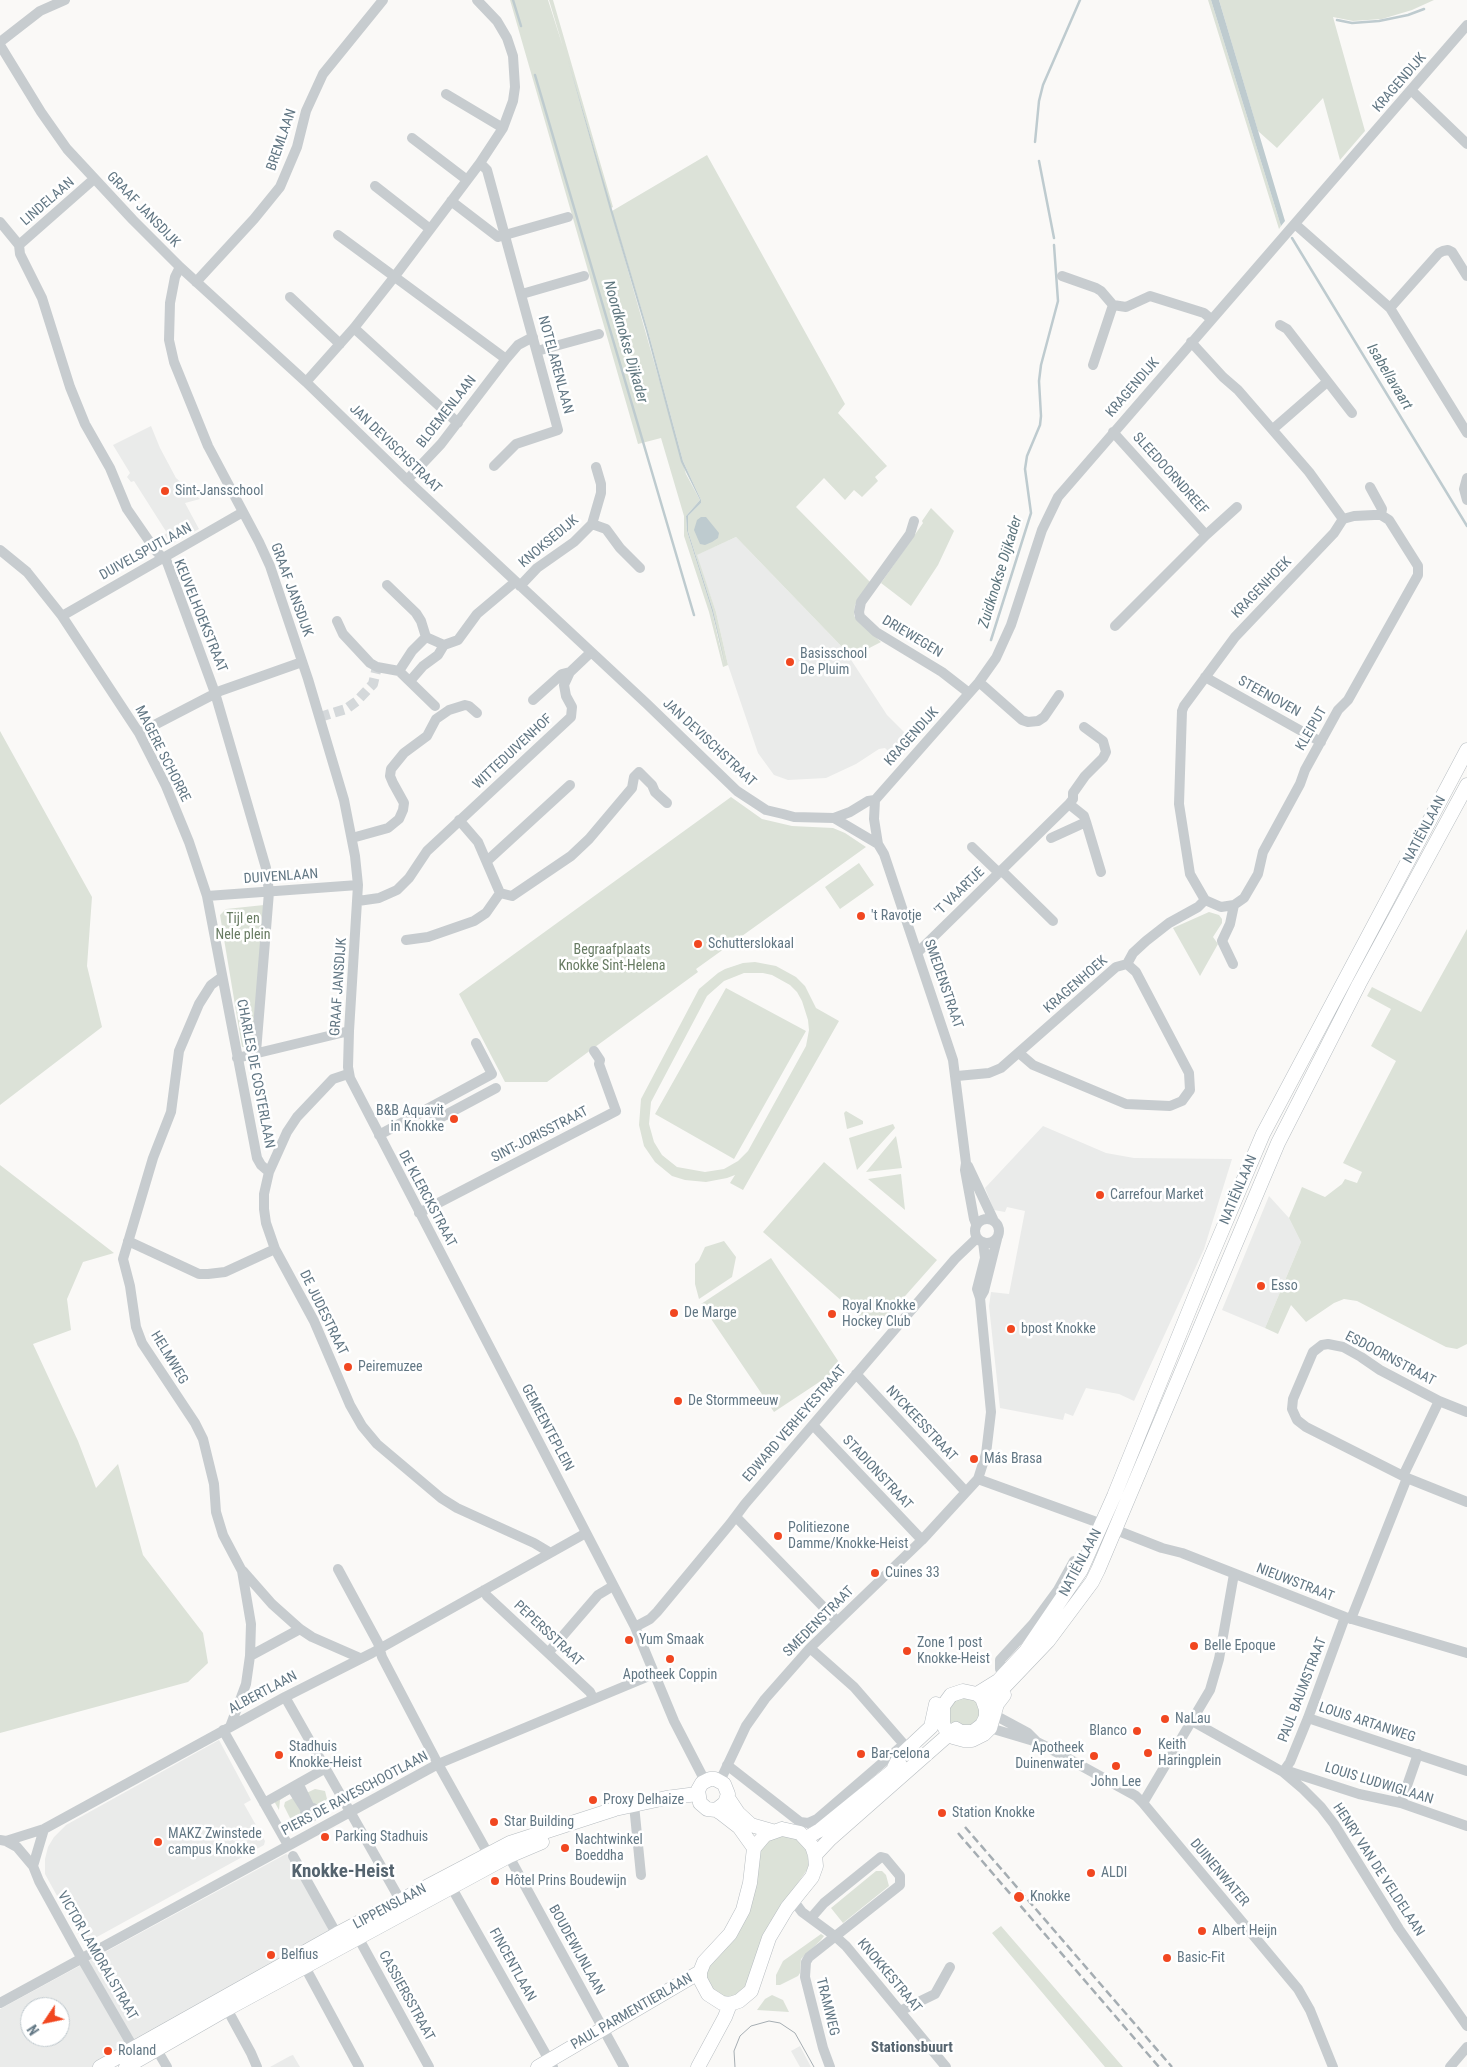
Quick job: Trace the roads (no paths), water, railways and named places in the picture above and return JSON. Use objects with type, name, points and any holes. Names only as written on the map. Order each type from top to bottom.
[{"type":"main road","name":"NATIËNLAAN","points":[[898,1773],[900,1756],[906,1747],[946,1731],[956,1729],[973,1732],[978,1729],[1040,1641],[1084,1564],[1263,1134],[1467,750]]},
{"type":"main road","name":"NATIËNLAAN","points":[[977,1694],[998,1680],[1026,1651],[1040,1641],[1092,1582],[1116,1530],[1278,1142],[1359,984],[1467,785]]},
{"type":"main road","name":"NATIËNLAAN","points":[[806,1838],[898,1773],[917,1770],[950,1741],[937,1701],[945,1690],[963,1684],[984,1683],[1000,1669],[1040,1641]]},
{"type":"main road","points":[[946,1731],[943,1706],[951,1695],[963,1691],[977,1694],[985,1702],[989,1714]]},
{"type":"main road","name":"NATIËNLAAN","points":[[816,1855],[898,1773],[900,1765],[937,1731],[946,1731]]},
{"type":"main road","points":[[754,1848],[738,1827],[716,1810],[707,1809],[698,1798],[700,1786],[705,1781],[710,1779],[720,1781],[727,1789],[728,1798],[738,1813],[750,1824],[772,1831]]},
{"type":"main road","name":"LIPPENSLAAN","points":[[100,2067],[137,2054],[158,2050],[227,2009],[359,1939],[404,1907],[506,1851],[615,1809],[634,1809],[666,1798],[698,1798]]},
{"type":"main road","points":[[716,1810],[728,1798]]},
{"type":"main road","points":[[782,1829],[792,1830],[806,1838],[816,1855],[816,1866],[812,1877],[784,1912],[769,1938],[751,1991],[739,2001],[730,2004],[711,1998],[703,1986],[700,1972],[704,1962],[730,1934],[742,1910],[750,1883],[754,1848],[759,1840],[772,1831],[782,1829]]},
{"type":"main road","name":"LIPPENSLAAN","points":[[126,2067],[137,2054],[337,1934],[404,1907]]},
{"type":"main road","name":"PAUL PARMENTIERLAAN","points":[[547,2065],[700,1972]]},
{"type":"main road","points":[[698,2067],[730,2004]]},
{"type":"street","points":[[0,43],[40,11],[65,0]]},
{"type":"street","name":"BREMLAAN","points":[[196,282],[254,219],[280,186],[297,147],[306,111],[323,74],[383,0]]},
{"type":"street","points":[[306,382],[354,328],[395,276],[480,163],[503,128],[513,101],[515,87],[512,56],[507,38],[497,21],[477,0]]},
{"type":"street","name":"KRAGENDIJK","points":[[834,818],[850,812],[868,801],[875,800],[979,682],[1005,642],[1049,512],[1066,486],[1467,26]]},
{"type":"street","name":"GRAAF JANSDIJK","points":[[0,43],[57,135],[94,179],[180,267],[175,277],[170,303],[168,328],[170,351],[208,446],[270,566],[340,784],[352,838],[358,885],[358,901],[348,1074]]},
{"type":"street","points":[[1411,90],[1467,144]]},
{"type":"street","points":[[446,94],[503,128]]},
{"type":"street","points":[[412,138],[466,180]]},
{"type":"street","name":"NOTELARENLAAN","points":[[480,163],[488,170],[558,430],[516,444],[494,466]]},
{"type":"street","name":"LINDELAAN","points":[[19,245],[94,179]]},
{"type":"street","points":[[375,186],[430,229]]},
{"type":"street","points":[[451,201],[498,237],[568,217]]},
{"type":"street","name":"KEUVELHOEKSTRAAT","points":[[0,222],[19,245],[20,254],[42,298],[70,387],[85,424],[110,468],[127,509],[161,558],[167,562],[215,693],[266,868],[269,892],[256,1052]]},
{"type":"street","points":[[1295,224],[1390,308],[1467,433]]},
{"type":"street","points":[[338,234],[506,359]]},
{"type":"street","points":[[1390,308],[1439,253],[1448,250],[1452,252],[1467,276]]},
{"type":"street","name":"JAN DEVISCHSTRAAT","points":[[180,267],[306,382],[647,704],[737,792],[766,810],[802,817],[834,818],[878,844]]},
{"type":"street","points":[[522,294],[584,276]]},
{"type":"street","points":[[1062,276],[1096,288],[1113,305],[1126,307],[1150,296],[1204,313],[1211,319]]},
{"type":"street","points":[[290,297],[340,344]]},
{"type":"street","points":[[1093,365],[1113,305]]},
{"type":"street","points":[[1280,324],[1287,329],[1352,413]]},
{"type":"street","points":[[354,328],[458,423]]},
{"type":"street","points":[[537,351],[599,334]]},
{"type":"street","name":"BLOEMENLAAN","points":[[408,480],[441,444],[518,345],[533,337]]},
{"type":"street","points":[[1191,342],[1223,377],[1238,390],[1310,472],[1343,519],[1354,516],[1381,515]]},
{"type":"street","points":[[1273,430],[1327,382]]},
{"type":"street","name":"SLEEDOORNDREEF","points":[[1113,432],[1206,535]]},
{"type":"street","points":[[592,524],[601,493],[601,484],[596,467]]},
{"type":"street","points":[[1467,478],[1464,489],[1467,500]]},
{"type":"street","name":"KLEIPUT","points":[[1234,964],[1222,941],[1230,924],[1234,905],[1244,898],[1258,874],[1263,852],[1338,710],[1348,700],[1418,575],[1418,566],[1394,526],[1381,515],[1382,509],[1370,486]]},
{"type":"street","name":"SLEEDOORNDREEF","points":[[1115,626],[1206,535],[1237,507]]},
{"type":"street","name":"DUIVELSPUTLAAN","points":[[62,616],[243,512]]},
{"type":"street","name":"KRAGENHOEK","points":[[957,1076],[995,1072],[1019,1054],[1116,967],[1127,964],[1133,953],[1146,941],[1169,923],[1205,900],[1190,874],[1180,818],[1178,788],[1182,711],[1235,636],[1334,533],[1343,519]]},
{"type":"street","name":"DRIEWEGEN","points":[[914,522],[914,527],[910,534],[861,602],[858,612],[860,617],[876,632],[942,672],[969,693]]},
{"type":"street","name":"KNOKSEDIJK","points":[[410,681],[423,666],[438,655],[444,645],[458,640],[477,614],[574,542],[592,524],[606,529],[620,548],[640,568]]},
{"type":"street","name":"MAGERE SCHORRE","points":[[0,550],[27,572],[62,616],[139,733],[166,786],[207,896],[222,977]]},
{"type":"street","points":[[387,585],[416,613],[421,621],[426,637],[444,645]]},
{"type":"street","points":[[337,621],[343,634],[370,663],[378,667],[399,671],[435,706],[444,706],[450,710]]},
{"type":"street","points":[[399,671],[412,651],[426,637]]},
{"type":"street","points":[[532,700],[562,674],[570,672],[590,652]]},
{"type":"street","points":[[139,733],[215,693],[302,662]]},
{"type":"street","name":"WITTEDUIVENHOF","points":[[358,901],[379,898],[398,890],[427,851],[571,717],[572,708],[566,696],[564,685],[570,672]]},
{"type":"street","name":"STEENOVEN","points":[[1205,677],[1321,742]]},
{"type":"street","points":[[979,682],[1022,720],[1028,722],[1038,721],[1044,717],[1059,695]]},
{"type":"street","points":[[352,838],[388,828],[399,819],[404,810],[404,802],[390,776],[391,769],[404,754],[428,736],[436,720],[450,710],[465,705],[469,706],[476,713]]},
{"type":"street","points":[[435,706],[434,715],[436,720]]},
{"type":"street","name":"'T VAARTJE","points":[[918,952],[1069,804],[1073,793],[1085,776],[1103,758],[1106,752],[1103,741],[1084,727]]},
{"type":"street","points":[[500,893],[512,896],[571,856],[590,839],[632,788],[634,777],[639,772],[652,785],[655,792],[667,803]]},
{"type":"street","points":[[487,861],[570,785]]},
{"type":"street","name":"SMEDENSTRAAT","points":[[875,800],[874,819],[878,844],[884,854],[918,952],[947,1039],[957,1076],[966,1162],[993,1219]]},
{"type":"street","points":[[1069,804],[1084,816],[1101,872]]},
{"type":"street","points":[[459,820],[478,842],[500,893]]},
{"type":"street","points":[[1051,838],[1086,822]]},
{"type":"street","name":"'T VAARTJE","points":[[972,847],[1053,921]]},
{"type":"street","name":"DUIVENLAAN","points":[[207,896],[358,885]]},
{"type":"street","points":[[406,940],[428,937],[474,921],[486,913],[500,893]]},
{"type":"street","points":[[1205,900],[1221,908],[1234,905]]},
{"type":"street","points":[[1019,1054],[1033,1065],[1126,1104],[1170,1106],[1182,1101],[1190,1090],[1188,1073],[1136,972],[1127,964]]},
{"type":"street","name":"CHARLES DE COSTERLAAN","points":[[222,977],[258,1158],[261,1165],[269,1172]]},
{"type":"street","name":"HELMWEG","points":[[222,977],[211,985],[199,1004],[179,1051],[171,1112],[154,1158],[124,1259],[136,1327],[142,1343],[195,1423],[203,1439],[214,1484],[216,1512],[224,1536],[242,1571],[250,1624],[250,1656],[246,1684],[226,1729]]},
{"type":"street","points":[[237,1058],[349,1031]]},
{"type":"street","points":[[378,1135],[429,1110],[492,1074],[476,1043]]},
{"type":"street","name":"SINT-JORISSTRAAT","points":[[419,1213],[616,1111],[599,1064],[600,1060],[594,1051]]},
{"type":"street","name":"DE KLERCKSTRAAT","points":[[348,1074],[483,1336]]},
{"type":"street","name":"DE JUDESTRAAT","points":[[348,1074],[333,1079],[297,1117],[287,1132],[269,1172],[264,1194],[264,1209],[269,1234],[275,1249],[314,1321],[350,1405],[362,1426],[377,1444],[441,1498],[457,1508],[534,1543],[549,1552]]},
{"type":"street","points":[[429,1110],[438,1119],[496,1088]]},
{"type":"street","name":"SMEDENSTRAAT","points":[[966,1162],[964,1170],[976,1224]]},
{"type":"street","points":[[982,1219],[993,1219],[999,1227],[999,1234],[996,1239],[990,1243],[980,1240],[975,1231],[976,1224],[982,1219]]},
{"type":"street","name":"SMEDENSTRAAT","points":[[980,1298],[991,1268],[996,1239]]},
{"type":"street","name":"SMEDENSTRAAT","points":[[720,1781],[754,1712],[810,1648],[922,1540],[978,1479],[986,1454],[992,1412],[978,1282],[985,1258],[980,1240]]},
{"type":"street","name":"EDWARD VERHEYESTRAAT","points":[[635,1627],[650,1619],[657,1612],[856,1374],[952,1263],[980,1240]]},
{"type":"street","points":[[128,1241],[199,1274],[224,1272],[275,1249]]},
{"type":"street","name":"GEMEENTEPLEIN","points":[[483,1336],[635,1627],[682,1738],[705,1781]]},
{"type":"street","name":"ESDOORNSTRAAT","points":[[1467,1412],[1439,1401],[1343,1348],[1328,1344],[1322,1345],[1313,1352],[1293,1399],[1292,1409],[1294,1416],[1302,1425],[1405,1477],[1467,1502]]},
{"type":"street","name":"NYCKEESSTRAAT","points":[[856,1374],[966,1492]]},
{"type":"street","name":"ESDOORNSTRAAT","points":[[1348,1618],[1405,1477],[1439,1401]]},
{"type":"street","name":"STADIONSTRAAT","points":[[813,1425],[922,1540]]},
{"type":"street","points":[[978,1479],[1102,1524]]},
{"type":"street","points":[[736,1517],[837,1621]]},
{"type":"street","name":"NIEUWSTRAAT","points":[[1116,1530],[1162,1548],[1182,1553],[1348,1618],[1467,1653]]},
{"type":"street","points":[[549,1552],[586,1533]]},
{"type":"street","name":"ALBERTLAAN","points":[[3,1840],[44,1829],[285,1697],[378,1649],[549,1552]]},
{"type":"street","points":[[1000,1669],[1000,1660],[1033,1624],[1058,1590],[1074,1561],[1084,1564]]},
{"type":"street","points":[[338,1569],[378,1643],[378,1649],[438,1764],[491,1859]]},
{"type":"street","points":[[242,1571],[272,1604],[300,1629],[312,1637],[360,1658]]},
{"type":"street","points":[[1143,1803],[1210,1690],[1234,1574]]},
{"type":"street","points":[[548,1653],[598,1596],[613,1586]]},
{"type":"street","name":"PEPERSSTRAAT","points":[[484,1590],[487,1596],[590,1692],[593,1698]]},
{"type":"street","name":"PAUL BAUMSTRAAT","points":[[1283,1772],[1290,1762],[1348,1618]]},
{"type":"street","points":[[250,1656],[300,1629]]},
{"type":"street","points":[[727,1765],[800,1822],[808,1823],[817,1819],[906,1747],[854,1686],[810,1648]]},
{"type":"street","name":"PIERS DE RAVESCHOOTLAAN","points":[[1,2000],[82,1959],[438,1764],[654,1674]]},
{"type":"street","points":[[285,1697],[404,1907]]},
{"type":"street","name":"DUINENWATER","points":[[989,1714],[1128,1792],[1143,1803],[1298,1989],[1310,2010],[1333,2067]]},
{"type":"street","name":"LOUIS ARTANWEG","points":[[1308,1718],[1467,1771]]},
{"type":"street","name":"HENRY VAN DE VELDELAAN","points":[[1192,1721],[1283,1772],[1303,1789],[1334,1824],[1399,1929],[1467,2026]]},
{"type":"street","points":[[226,1729],[288,1846]]},
{"type":"street","name":"LOUIS ARTANWEG","points":[[1401,1804],[1418,1754]]},
{"type":"street","points":[[264,1803],[326,1768]]},
{"type":"street","name":"LOUIS LUDWIGLAAN","points":[[1283,1772],[1291,1772],[1359,1794],[1401,1804],[1467,1826]]},
{"type":"street","points":[[300,1792],[309,1811],[312,1812],[312,1816]]},
{"type":"street","points":[[634,1809],[641,1876]]},
{"type":"street","points":[[33,1866],[44,1829]]},
{"type":"street","name":"VICTOR LAMORALSTRAAT","points":[[3,1840],[17,1847],[33,1866],[39,1881],[82,1959],[137,2054]]},
{"type":"street","name":"BOUDEWIJNLAAN","points":[[506,1851],[624,2067]]},
{"type":"street","points":[[294,1856],[344,1947]]},
{"type":"street","name":"TRAMWEG","points":[[806,1915],[824,1903],[881,1857],[885,1858],[900,1876],[900,1886],[809,1957],[804,1969],[823,2048],[830,2067]]},
{"type":"street","name":"FINCENTLAAN","points":[[449,1882],[547,2065]]},
{"type":"street","name":"KNOKKESTRAAT","points":[[793,1900],[806,1915],[836,1937],[854,1955],[946,2067]]},
{"type":"street","points":[[784,1912],[806,1915]]},
{"type":"street","name":"CASSIERSSTRAAT","points":[[359,1939],[429,2067]]},
{"type":"street","points":[[305,1967],[359,2067]]},
{"type":"street","points":[[900,2010],[935,1994],[950,1967]]},
{"type":"street","points":[[227,2009],[252,2052],[257,2067]]},
{"type":"street","points":[[1450,2067],[1467,2048]]},
{"type":"street","points":[[158,2050],[167,2067]]},
{"type":"waterway","name":"Noordknokse Dijkader","points":[[513,0],[521,26]]},
{"type":"waterway","name":"Zuidknokse Dijkader","points":[[1035,142],[1039,101],[1043,85],[1080,0]]},
{"type":"waterway","points":[[1337,20],[1352,23],[1379,21],[1408,15],[1424,9]]},
{"type":"waterway","name":"Noordknokse Dijkader","points":[[535,75],[694,615]]},
{"type":"waterway","name":"Zuidknokse Dijkader","points":[[1039,161],[1054,238]]},
{"type":"waterway","name":"Isabellavaart","points":[[1292,238],[1467,526]]},
{"type":"waterway","name":"Zuidknokse Dijkader","points":[[991,640],[1031,513],[1025,469],[1027,456],[1040,425],[1039,381],[1041,365],[1058,301],[1054,245]]},
{"type":"tunnel","points":[[320,717],[346,709],[357,701],[373,684],[377,667]]},
{"type":"tram line","points":[[735,2067],[734,2051],[740,2036],[751,2026],[769,2021],[780,2023],[795,2033],[814,2067]]},
{"type":"railway","points":[[965,1827],[1172,2067]]},
{"type":"railway","points":[[958,1833],[1159,2067]]},
{"type":"place","name":"Sint-Jansschool","points":[[165,491]]},
{"type":"place","name":"Basisschool De Pluim","points":[[790,662]]},
{"type":"place","name":"'t Ravotje","points":[[861,916]]},
{"type":"place","name":"Schutterslokaal","points":[[698,944]]},
{"type":"place","name":"B&B Aquavit in Knokke","points":[[454,1119]]},
{"type":"place","name":"Carrefour Market","points":[[1100,1195]]},
{"type":"place","name":"Esso","points":[[1261,1286]]},
{"type":"place","name":"De Marge","points":[[674,1313]]},
{"type":"place","name":"Royal Knokke Hockey Club","points":[[832,1314]]},
{"type":"place","name":"bpost Knokke","points":[[1011,1329]]},
{"type":"place","name":"Peiremuzee","points":[[348,1367]]},
{"type":"place","name":"De Stormmeeuw","points":[[678,1401]]},
{"type":"place","name":"Más Brasa","points":[[974,1459]]},
{"type":"place","name":"Politiezone Damme/Knokke-Heist","points":[[778,1536]]},
{"type":"place","name":"Cuines 33","points":[[875,1573]]},
{"type":"place","name":"Yum Smaak","points":[[629,1640]]},
{"type":"place","name":"Belle Epoque","points":[[1194,1646]]},
{"type":"place","name":"Zone 1 post Knokke-Heist","points":[[907,1651]]},
{"type":"place","name":"Apotheek Coppin","points":[[670,1659]]},
{"type":"place","name":"NaLau","points":[[1165,1719]]},
{"type":"place","name":"Blanco","points":[[1137,1731]]},
{"type":"place","name":"Keith Haringplein","points":[[1148,1753]]},
{"type":"place","name":"Bar-celona","points":[[861,1754]]},
{"type":"place","name":"Stadhuis Knokke-Heist","points":[[279,1755]]},
{"type":"place","name":"Apotheek Duinenwater","points":[[1094,1756]]},
{"type":"place","name":"John Lee","points":[[1116,1766]]},
{"type":"place","name":"Proxy Delhaize","points":[[593,1800]]},
{"type":"place","name":"Station Knokke","points":[[942,1813]]},
{"type":"place","name":"Star Building","points":[[494,1822]]},
{"type":"place","name":"Parking Stadhuis","points":[[325,1837]]},
{"type":"place","name":"MAKZ Zwinstede campus Knokke","points":[[158,1842]]},
{"type":"place","name":"Nachtwinkel Boeddha","points":[[565,1848]]},
{"type":"place","name":"ALDI","points":[[1091,1873]]},
{"type":"place","name":"Hôtel Prins Boudewijn","points":[[495,1881]]},
{"type":"place","name":"Knokke","points":[[1019,1897]]},
{"type":"place","name":"Albert Heijn","points":[[1202,1931]]},
{"type":"place","name":"Belfius","points":[[271,1955]]},
{"type":"place","name":"Basic-Fit","points":[[1167,1958]]},
{"type":"place","name":"Roland","points":[[108,2051]]},
{"type":"district","name":"Knokke-Heist","points":[[343,1872]]},
{"type":"district","name":"Stationsbuurt","points":[[912,2048]]},
{"type":"park label","name":"Tijl en Nele plein","points":[[243,928]]},
{"type":"park label","name":"Begraafplaats Knokke Sint-Helena","points":[[612,958]]}]
